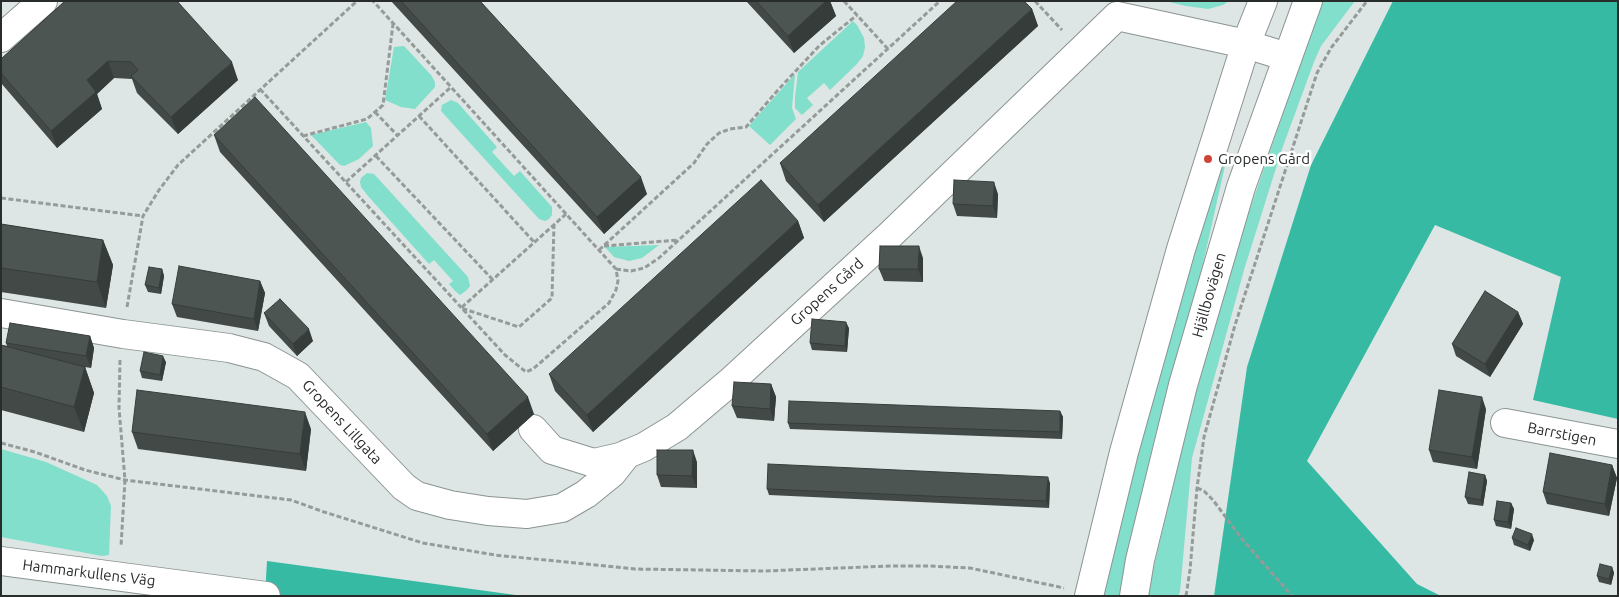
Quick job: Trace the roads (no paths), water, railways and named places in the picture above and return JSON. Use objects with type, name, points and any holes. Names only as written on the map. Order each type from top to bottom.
[{"type":"street","points":[[1,38],[43,1]]},
{"type":"street","points":[[1080,593],[1124,452],[1181,249],[1246,44],[1263,1]]},
{"type":"street","name":"Hjällbovägen","points":[[1134,596],[1140,560],[1183,385],[1241,187],[1308,1]]},
{"type":"street","name":"Gropens Gård","points":[[533,429],[552,450],[594,463],[644,448],[677,427],[730,382],[930,198],[1110,8],[1246,44],[1287,57]]},
{"type":"street","name":"Gropens Lillgata","points":[[1,313],[123,334],[229,348],[264,357],[298,376],[404,487],[417,496],[450,505],[488,512],[527,514],[562,508],[586,494],[606,478],[627,454]]},
{"type":"street","name":"Barrstigen","points":[[1505,423],[1618,444]]},
{"type":"street","name":"Hammarkullens Väg","points":[[1,561],[266,596]]},
{"type":"place","name":"Gropens Gård","points":[[1208,159]]}]
